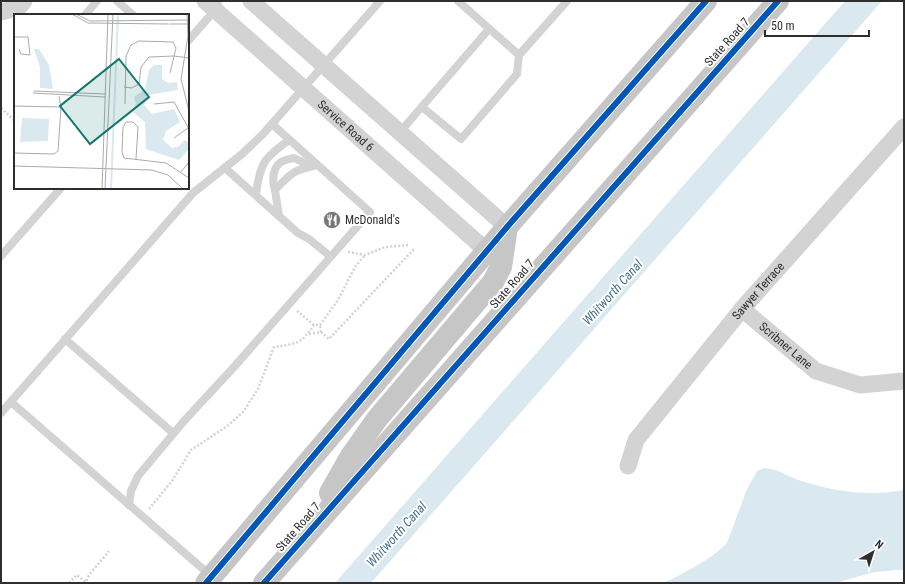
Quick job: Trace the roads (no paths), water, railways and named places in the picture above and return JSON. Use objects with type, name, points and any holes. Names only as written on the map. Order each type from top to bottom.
[{"type":"main road","points":[[208,580],[507,227],[706,1]]},
{"type":"main road","name":"State Road 7","points":[[264,583],[778,1]]},
{"type":"main road","points":[[304,537],[351,456],[377,419],[492,282],[501,267],[507,227]]},
{"type":"street","points":[[1,12],[19,7],[24,1]]},
{"type":"street","points":[[251,1],[507,227]]},
{"type":"street","name":"Service Road 6","points":[[212,4],[303,89],[487,251]]},
{"type":"street","name":"Sawyer Terrace","points":[[628,466],[636,440],[742,309],[904,127]]},
{"type":"street","name":"Scribner Lane","points":[[742,309],[816,371],[860,385],[904,381]]},
{"type":"lane","points":[[86,14],[97,1]]},
{"type":"lane","points":[[117,1],[132,14]]},
{"type":"lane","points":[[1,413],[194,193],[242,154],[272,124],[325,65],[379,1]]},
{"type":"lane","points":[[458,1],[519,55]]},
{"type":"lane","points":[[422,107],[461,139],[517,74],[519,55],[567,1]]},
{"type":"lane","points":[[189,39],[212,4]]},
{"type":"lane","points":[[400,132],[489,28]]},
{"type":"lane","points":[[129,505],[131,491],[138,476],[173,433],[370,212],[314,165],[272,124]]},
{"type":"lane","points":[[256,194],[258,178],[264,162],[274,150],[289,140]]},
{"type":"lane","points":[[279,216],[273,183],[274,172],[280,163],[294,158],[314,165]]},
{"type":"lane","points":[[275,190],[289,175],[301,168],[314,165]]},
{"type":"lane","points":[[225,168],[298,233],[309,239],[330,256]]},
{"type":"lane","points":[[1,256],[59,189]]},
{"type":"lane","points":[[65,340],[173,433]]},
{"type":"lane","points":[[11,402],[129,505],[208,580]]},
{"type":"water","name":"Whitworth Canal","points":[[845,1],[882,1],[371,583],[335,583]]},
{"type":"water","points":[[764,468],[769,468],[801,481],[826,488],[865,493],[904,490],[904,570],[875,572],[835,583],[664,583],[705,560],[727,543],[747,489],[757,471]]},
{"type":"place","name":"McDonald's","points":[[332,220]]}]
